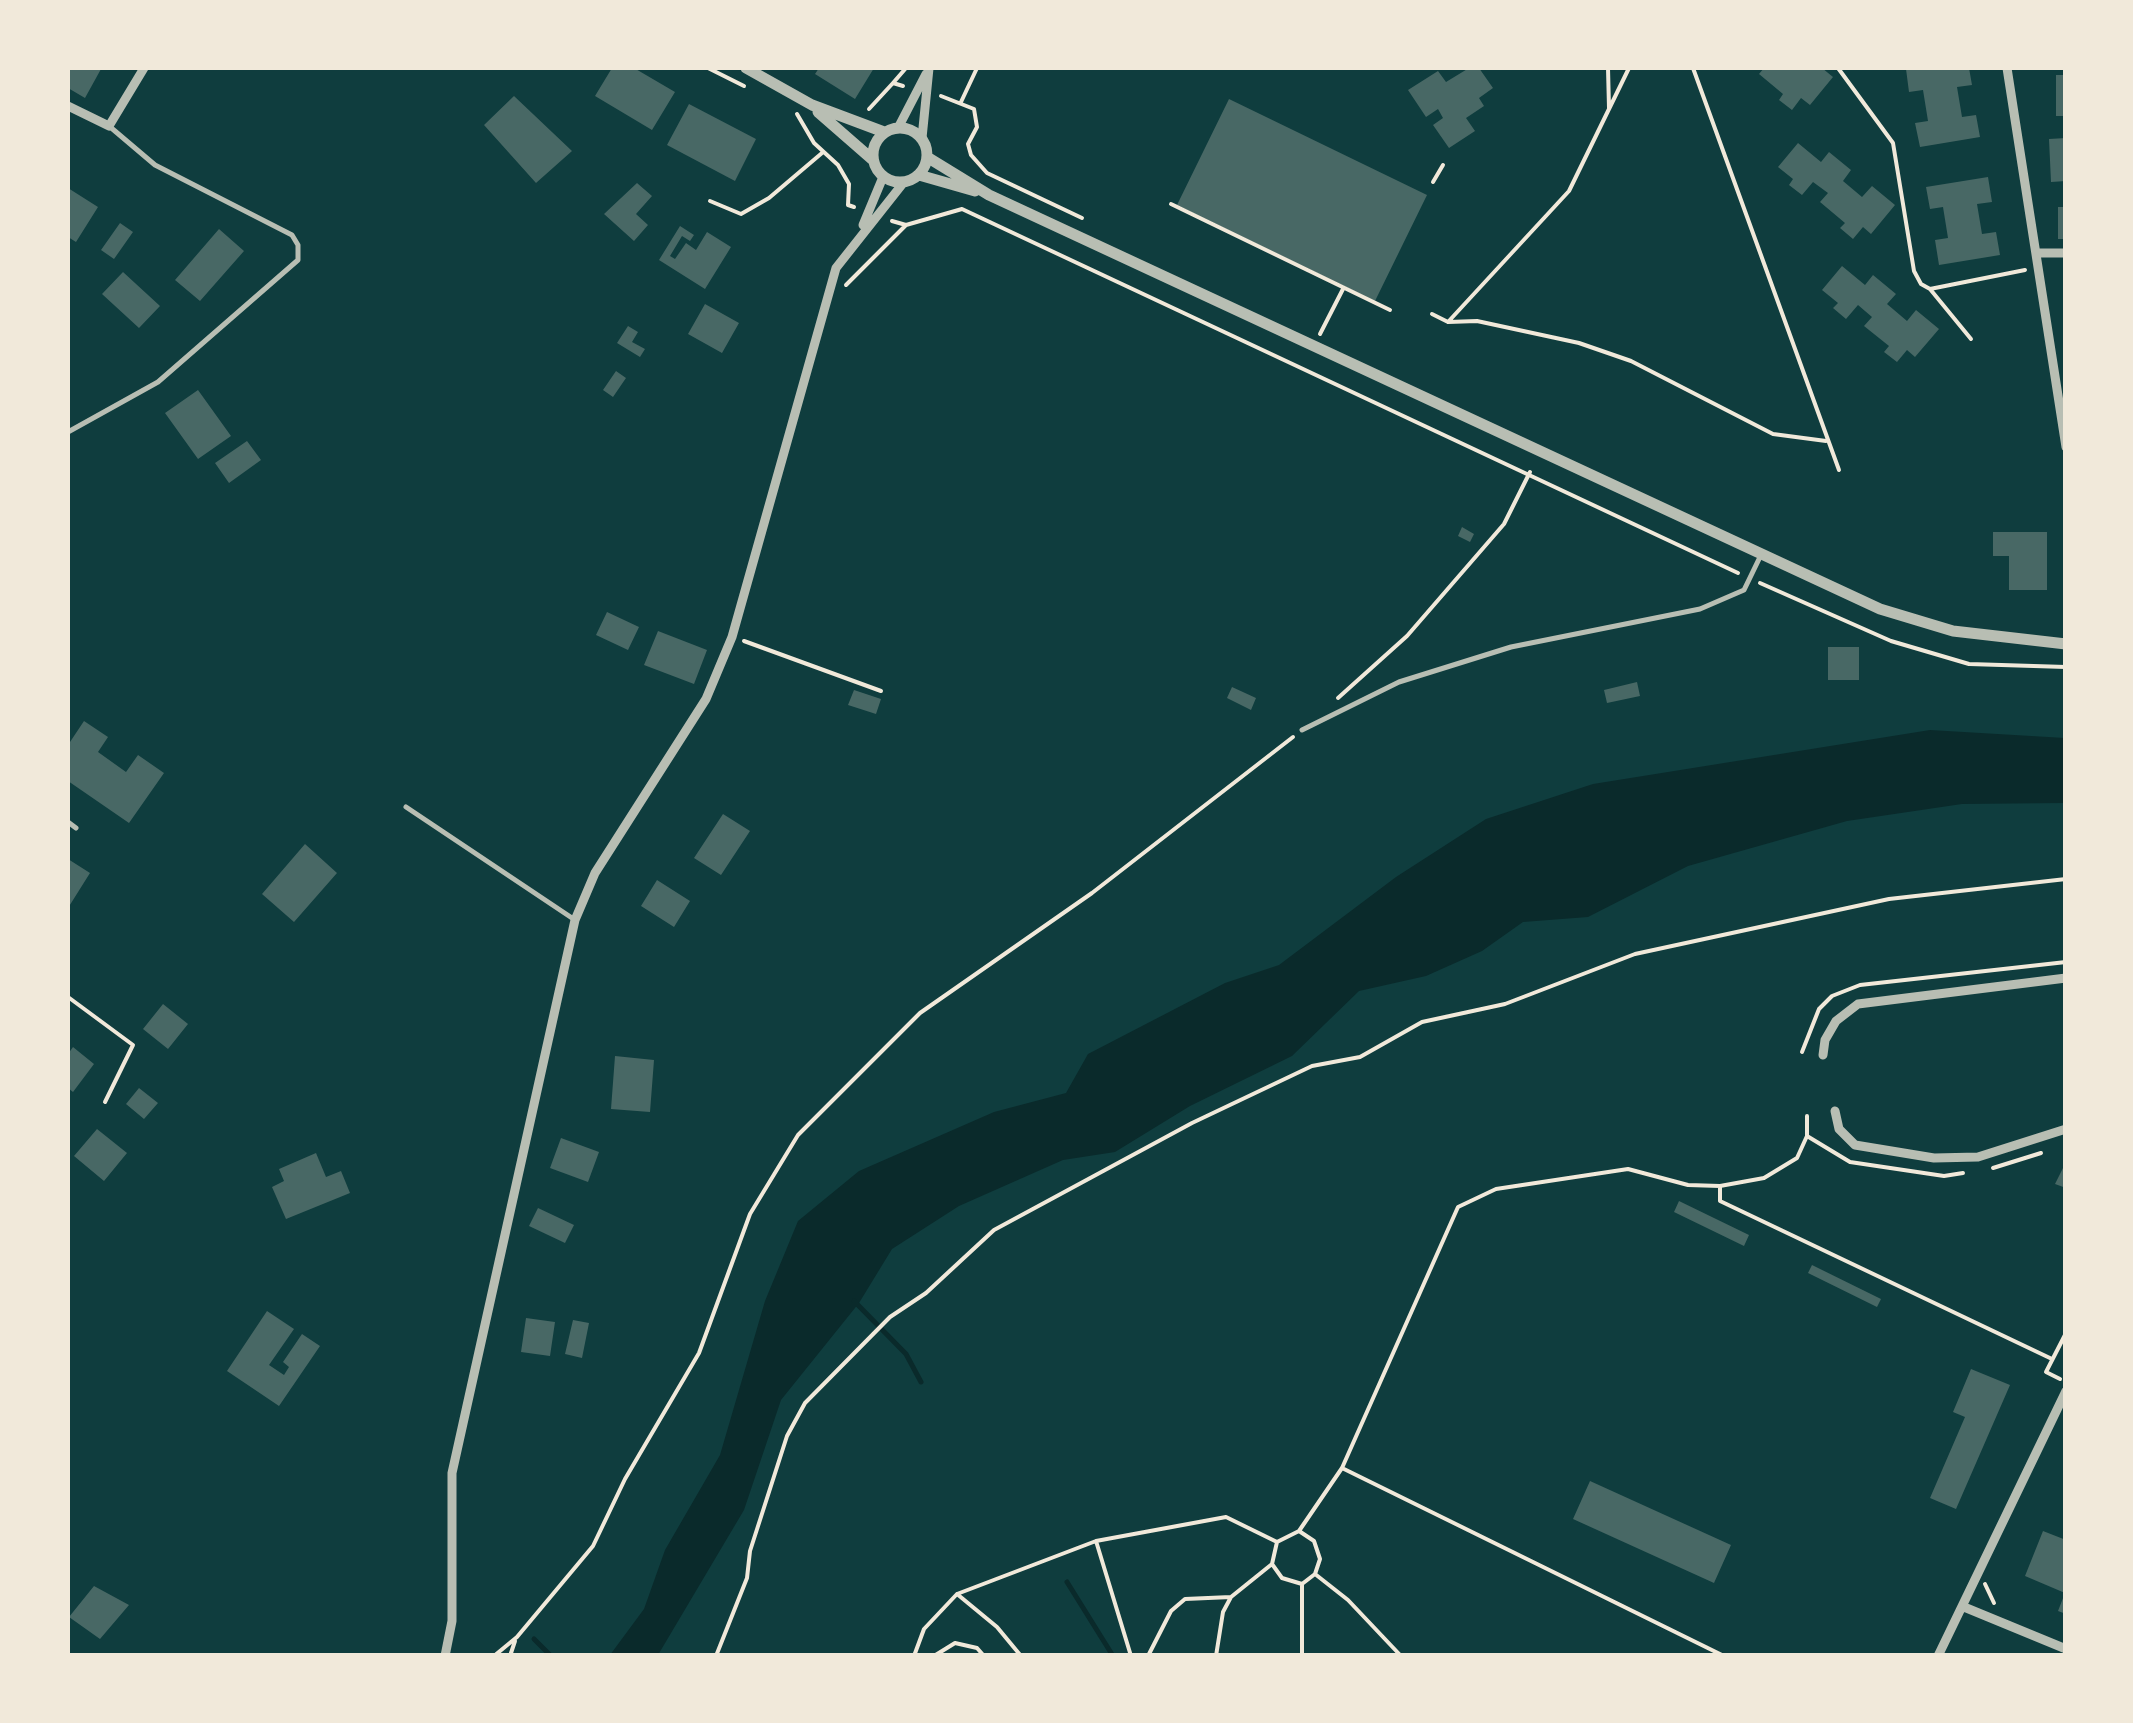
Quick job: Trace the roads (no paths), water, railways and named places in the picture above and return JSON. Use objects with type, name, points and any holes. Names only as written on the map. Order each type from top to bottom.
[{"type":"street","points":[[68,106],[108,126],[144,68]]},
{"type":"street","points":[[746,68],[812,106],[884,132],[898,128],[922,138]]},
{"type":"street","points":[[919,175],[927,157],[922,138],[929,68]]},
{"type":"street","points":[[898,128],[929,68]]},
{"type":"street","points":[[2007,68],[2066,447]]},
{"type":"street","points":[[812,106],[873,160],[883,177],[904,182]]},
{"type":"street","points":[[873,160],[874,145],[884,132]]},
{"type":"street","points":[[927,157],[989,195],[1760,557],[1929,625],[1979,636],[2066,644]]},
{"type":"street","points":[[445,1656],[452,1621],[452,1473],[575,920],[595,873],[706,699],[732,637],[832,283],[860,233],[871,215],[904,182],[919,175],[989,195]]},
{"type":"street","points":[[871,215],[883,177]]},
{"type":"street","points":[[2036,253],[2066,253]]},
{"type":"street","points":[[1823,1055],[1825,1040],[1836,1021],[1858,1004],[2066,978]]},
{"type":"street","points":[[1835,1111],[1839,1128],[1855,1145],[1934,1158],[1978,1156],[2066,1128]]},
{"type":"street","points":[[1938,1656],[2066,1391]]},
{"type":"street","points":[[1964,1607],[2066,1648]]},
{"type":"lane","points":[[68,432],[158,382],[298,260],[298,245],[292,235],[155,166],[108,126]]},
{"type":"lane","points":[[1302,730],[1399,682],[1511,647],[1700,609],[1744,590],[1760,557]]},
{"type":"lane","points":[[406,806],[575,920]]},
{"type":"lane","points":[[68,822],[76,828]]},
{"type":"water","points":[[1930,730],[2065,738],[2065,803],[1962,804],[1847,821],[1688,866],[1588,917],[1523,922],[1482,951],[1426,976],[1359,991],[1292,1056],[1190,1106],[1115,1152],[1063,1160],[959,1206],[892,1249],[859,1303],[781,1400],[744,1510],[658,1655],[610,1655],[644,1609],[665,1550],[720,1455],[765,1301],[798,1221],[859,1171],[994,1112],[1066,1093],[1088,1054],[1225,983],[1279,965],[1396,877],[1486,819],[1593,784]]},
{"type":"waterway","points":[[854,1301],[906,1354],[921,1382]]},
{"type":"waterway","points":[[1067,1582],[1113,1656]]},
{"type":"waterway","points":[[534,1639],[551,1656]]}]
